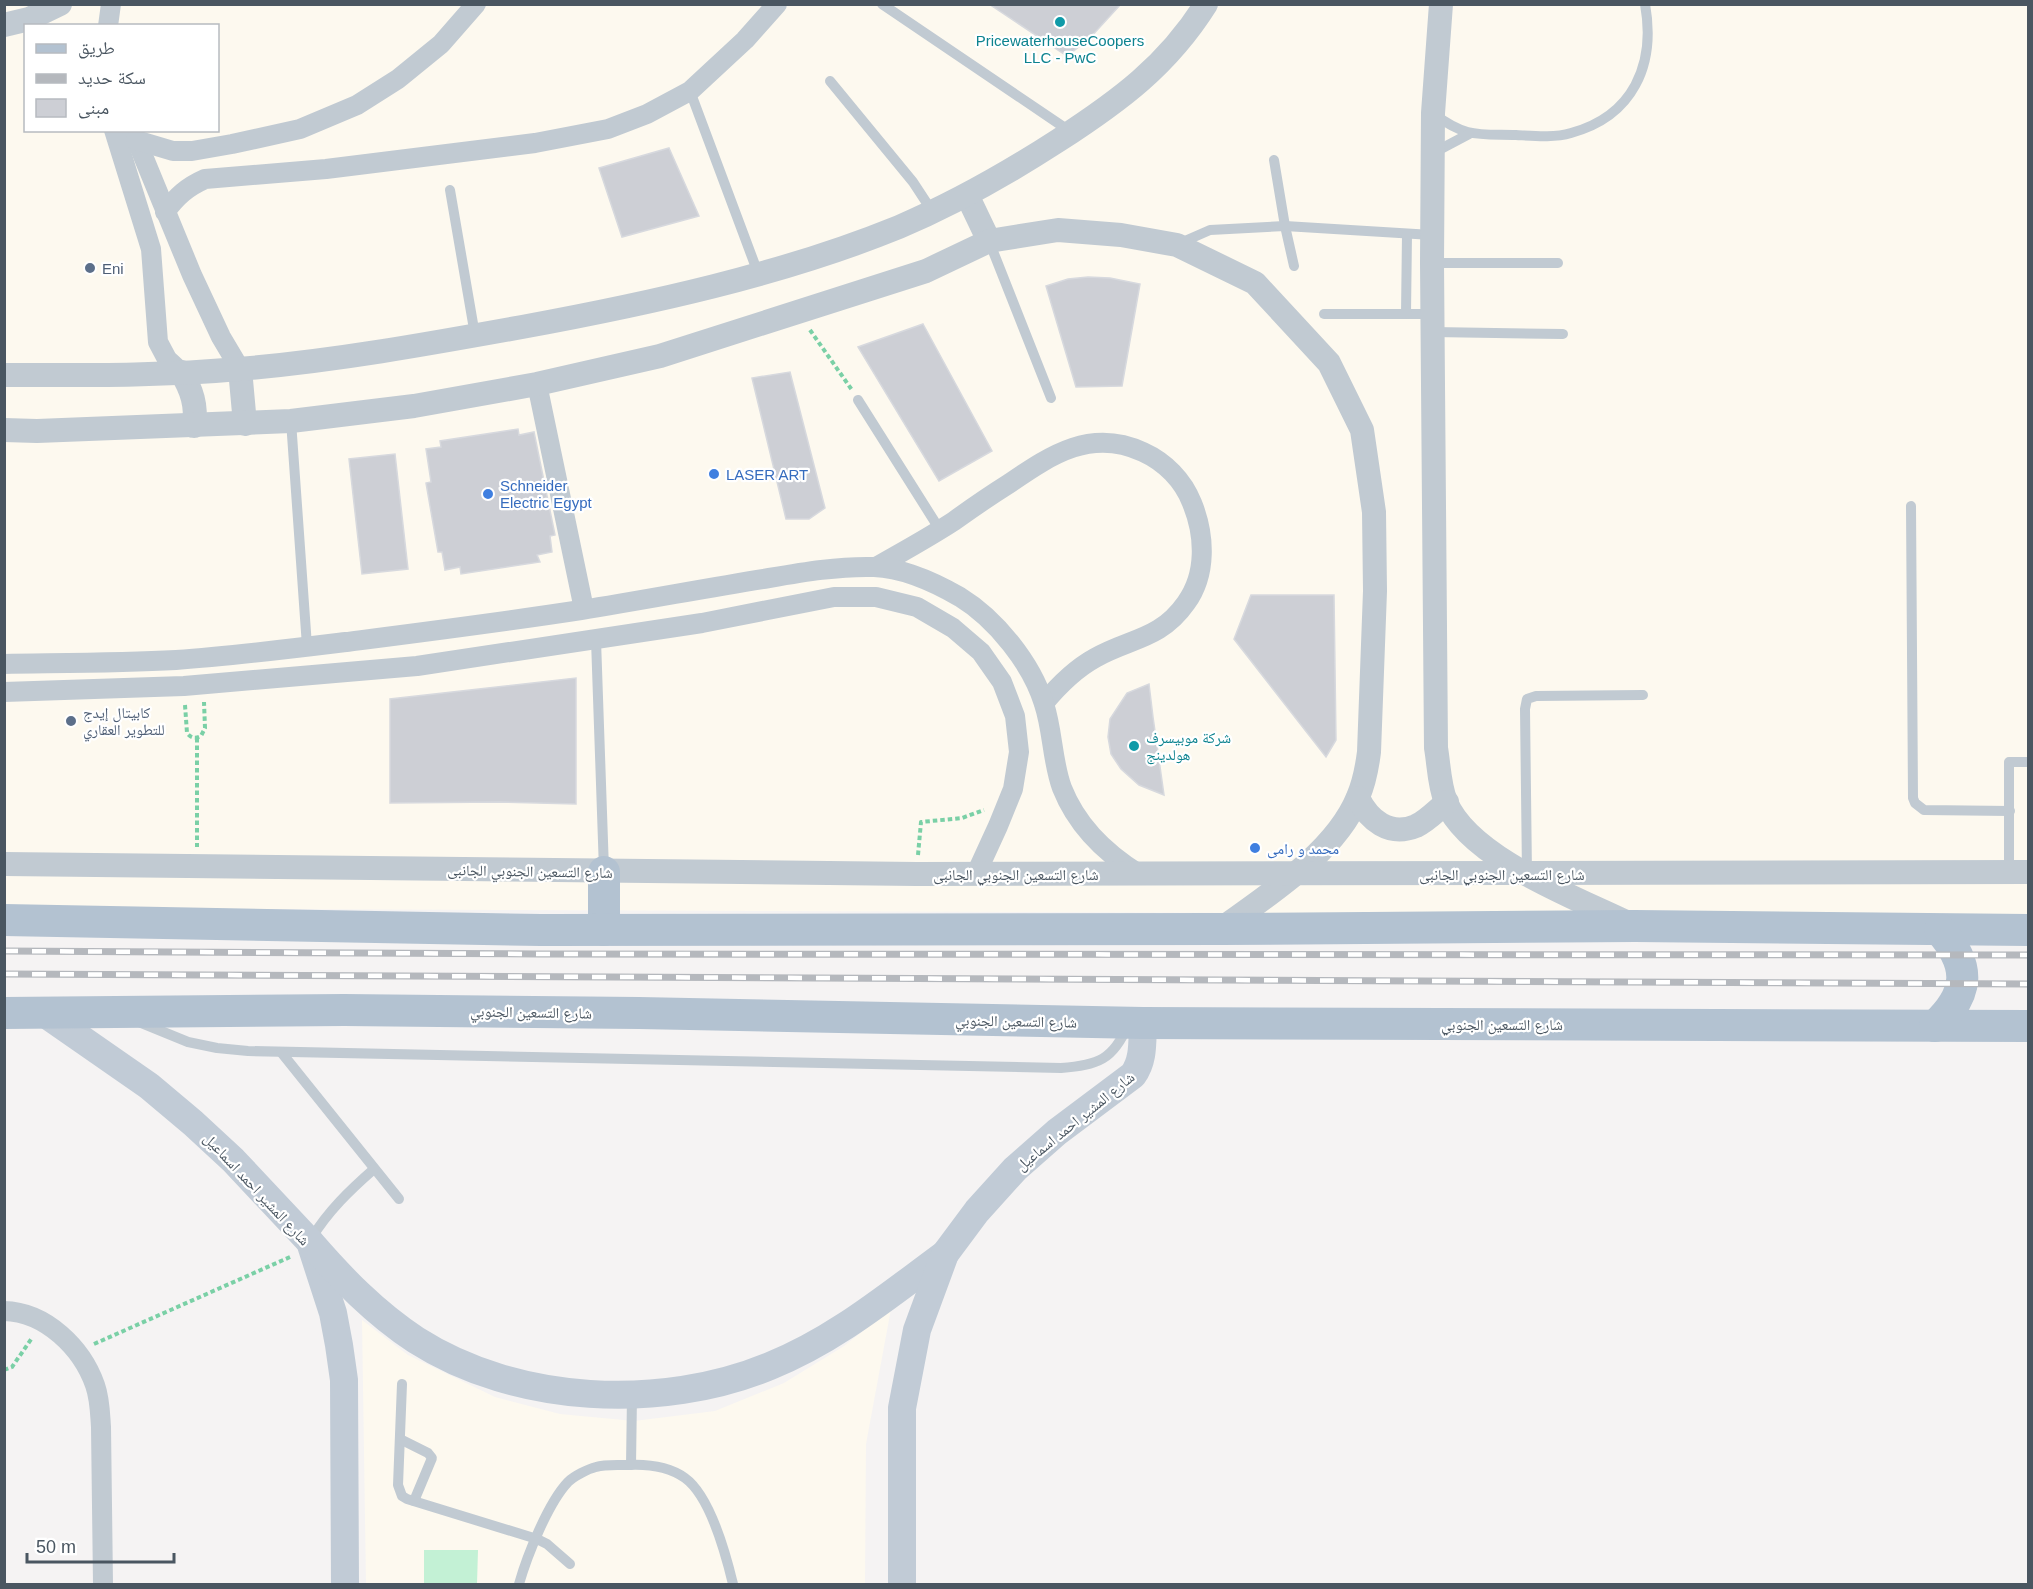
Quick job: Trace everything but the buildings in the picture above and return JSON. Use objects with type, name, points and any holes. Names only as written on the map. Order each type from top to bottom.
[{"type":"main road","points":[[604,872],[604,930]]},
{"type":"main road","points":[[4,920],[604,930],[1635,926],[2028,930]]},
{"type":"main road","points":[[1935,1026],[1951,1010],[1960,990],[1962,968],[1954,947],[1940,930]]},
{"type":"main road","name":"شارع التسعين الجنوبي","points":[[4,1013],[267,1010],[603,1012],[1136,1023],[2028,1026]]},
{"type":"main road","name":"شارع المشير احمد اسماعيل","points":[[44,1012],[149,1086],[193,1123],[233,1160],[310,1242],[333,1313],[344,1380],[345,1584]]},
{"type":"main road","name":"شارع المشير احمد اسماعيل","points":[[902,1584],[902,1408],[917,1330],[945,1254],[977,1211],[1015,1169],[1057,1132],[1133,1075],[1142,1056],[1136,1023]]},
{"type":"main road","points":[[310,1242],[360,1297],[417,1341],[465,1365],[514,1382],[565,1392],[633,1396],[720,1383],[769,1367],[816,1344],[891,1296],[945,1254]]},
{"type":"main road","points":[[333,1313],[336,1304],[342,1298],[351,1295],[360,1297]]},
{"type":"main road","points":[[891,1296],[902,1298],[910,1305],[917,1330]]},
{"type":"street","points":[[4,25],[33,22],[60,4]]},
{"type":"street","points":[[108,24],[111,4]]},
{"type":"street","points":[[135,135],[173,151],[192,151],[300,129],[357,105],[398,79],[441,44],[476,4]]},
{"type":"street","points":[[165,212],[184,190],[205,179],[326,169],[535,143],[608,129],[647,114],[690,91],[745,40],[777,4]]},
{"type":"street","points":[[4,375],[240,369],[400,349],[578,317],[668,297],[830,252],[899,226],[967,195],[1003,175],[1117,102],[1158,66],[1193,24],[1206,4]]},
{"type":"street","points":[[1441,4],[1433,113],[1432,235],[1436,747],[1441,781],[1447,802],[1461,824],[1479,843],[1499,858],[1635,926]]},
{"type":"street","points":[[115,132],[151,249],[158,342],[167,359],[181,372],[193,395],[196,416],[194,426]]},
{"type":"street","points":[[135,135],[165,212],[221,337],[240,369],[245,424]]},
{"type":"street","points":[[967,195],[989,241]]},
{"type":"street","points":[[4,430],[37,431],[245,424],[291,421],[414,406],[537,384],[660,356],[926,271],[989,241],[1058,230],[1121,235],[1177,245],[1255,284],[1329,363],[1362,430],[1374,512],[1375,591],[1369,752],[1358,798],[1348,817],[1296,874],[1221,929]]},
{"type":"street","points":[[537,384],[584,609]]},
{"type":"street","points":[[876,567],[939,530],[1057,453],[1086,444],[1111,443],[1137,449],[1163,464],[1183,486],[1196,514],[1202,543],[1200,573],[1195,588],[1186,603],[1161,628],[1109,651],[1082,666],[1069,676],[1044,703]]},
{"type":"street","points":[[4,664],[176,660],[241,654],[444,630],[842,568],[876,567],[905,572],[960,598],[986,616],[1008,640],[1032,676],[1044,703],[1062,787],[1074,814],[1092,838],[1114,858],[1139,874]]},
{"type":"street","points":[[695,590],[702,623]]},
{"type":"street","points":[[4,692],[204,685],[417,666],[702,623],[834,597],[876,597],[917,607],[953,628],[981,652],[1002,682],[1015,716],[1019,752],[1012,789],[976,874]]},
{"type":"street","points":[[241,654],[242,682]]},
{"type":"street","points":[[1358,798],[1366,813],[1380,825],[1398,829],[1416,826],[1447,802]]},
{"type":"street","name":"شارع التسعين الجنوبي الجانبى","points":[[4,864],[917,874],[2019,872]]},
{"type":"street","points":[[4,1311],[12,1311],[42,1322],[61,1335],[77,1351],[96,1387],[100,1407],[102,1584]]},
{"type":"lane","points":[[882,4],[1071,132]]},
{"type":"lane","points":[[1433,113],[1456,129],[1469,134],[1543,136],[1569,134],[1593,125],[1615,111],[1632,91],[1644,68],[1649,43],[1645,4]]},
{"type":"lane","points":[[830,81],[914,182],[932,211]]},
{"type":"lane","points":[[690,91],[758,273]]},
{"type":"lane","points":[[1433,152],[1469,134]]},
{"type":"lane","points":[[1274,160],[1294,266]]},
{"type":"lane","points":[[450,190],[475,335]]},
{"type":"lane","points":[[1177,245],[1210,230],[1285,226],[1432,235]]},
{"type":"lane","points":[[1406,314],[1407,234]]},
{"type":"lane","points":[[989,241],[1051,398]]},
{"type":"lane","points":[[1432,263],[1558,263]]},
{"type":"lane","points":[[1324,314],[1406,314],[1433,323],[1563,334]]},
{"type":"lane","points":[[858,400],[939,530]]},
{"type":"lane","points":[[291,421],[307,646]]},
{"type":"lane","points":[[1911,506],[1913,798],[1915,803],[1924,810],[2010,811]]},
{"type":"lane","points":[[596,640],[604,872]]},
{"type":"lane","points":[[1527,874],[1525,710],[1527,699],[1536,696],[1643,695]]},
{"type":"lane","points":[[2019,872],[2010,811],[2009,762],[2028,762]]},
{"type":"lane","points":[[114,1012],[188,1042],[232,1050],[1062,1068],[1084,1066],[1104,1058],[1136,1023]]},
{"type":"lane","points":[[281,1052],[399,1198]]},
{"type":"lane","points":[[310,1242],[338,1202],[374,1169]]},
{"type":"lane","points":[[402,1384],[399,1491],[402,1496],[537,1539],[547,1544],[570,1564]]},
{"type":"lane","points":[[630,1465],[633,1396]]},
{"type":"lane","points":[[400,1438],[428,1453],[432,1458],[414,1501]]},
{"type":"lane","points":[[519,1584],[525,1564],[551,1506],[569,1481],[596,1467],[657,1465],[685,1478],[705,1501],[733,1584]]},
{"type":"path","points":[[797,312],[858,400]]},
{"type":"path","points":[[184,686],[187,733],[197,738],[201,736],[205,728],[204,685]]},
{"type":"path","points":[[197,738],[197,866]]},
{"type":"path","points":[[917,874],[921,822],[962,818],[992,807],[1012,789]]},
{"type":"path","points":[[77,1351],[291,1256],[301,1251],[310,1242]]},
{"type":"path","points":[[4,1370],[12,1367],[42,1322]]},
{"type":"shaded area","points":[[5,5],[2028,5],[2028,916],[5,908]]},
{"type":"shaded area","points":[[891,1309],[866,1444],[865,1584],[366,1584],[362,1320],[408,1355],[495,1397],[560,1414],[634,1421],[715,1411],[784,1383],[844,1346]]},
{"type":"green space","points":[[424,1550],[478,1550],[477,1584],[424,1584]]},
{"type":"railway","points":[[4,951],[538,954],[2028,955]]},
{"type":"railway","points":[[4,974],[2028,984]]},
{"type":"place","name":"PricewaterhouseCoopers LLC - PwC","points":[[1060,22]]},
{"type":"place","name":"Eni","points":[[90,268]]},
{"type":"place","name":"LASER ART","points":[[714,474]]},
{"type":"place","name":"Schneider Electric Egypt","points":[[488,494]]},
{"type":"place","name":"كابيتال إيدج للتطوير العقاري","points":[[71,721]]},
{"type":"place","name":"شركة موبيسرف هولدينج","points":[[1134,746]]},
{"type":"place","name":"محمد و رامى","points":[[1255,848]]}]
